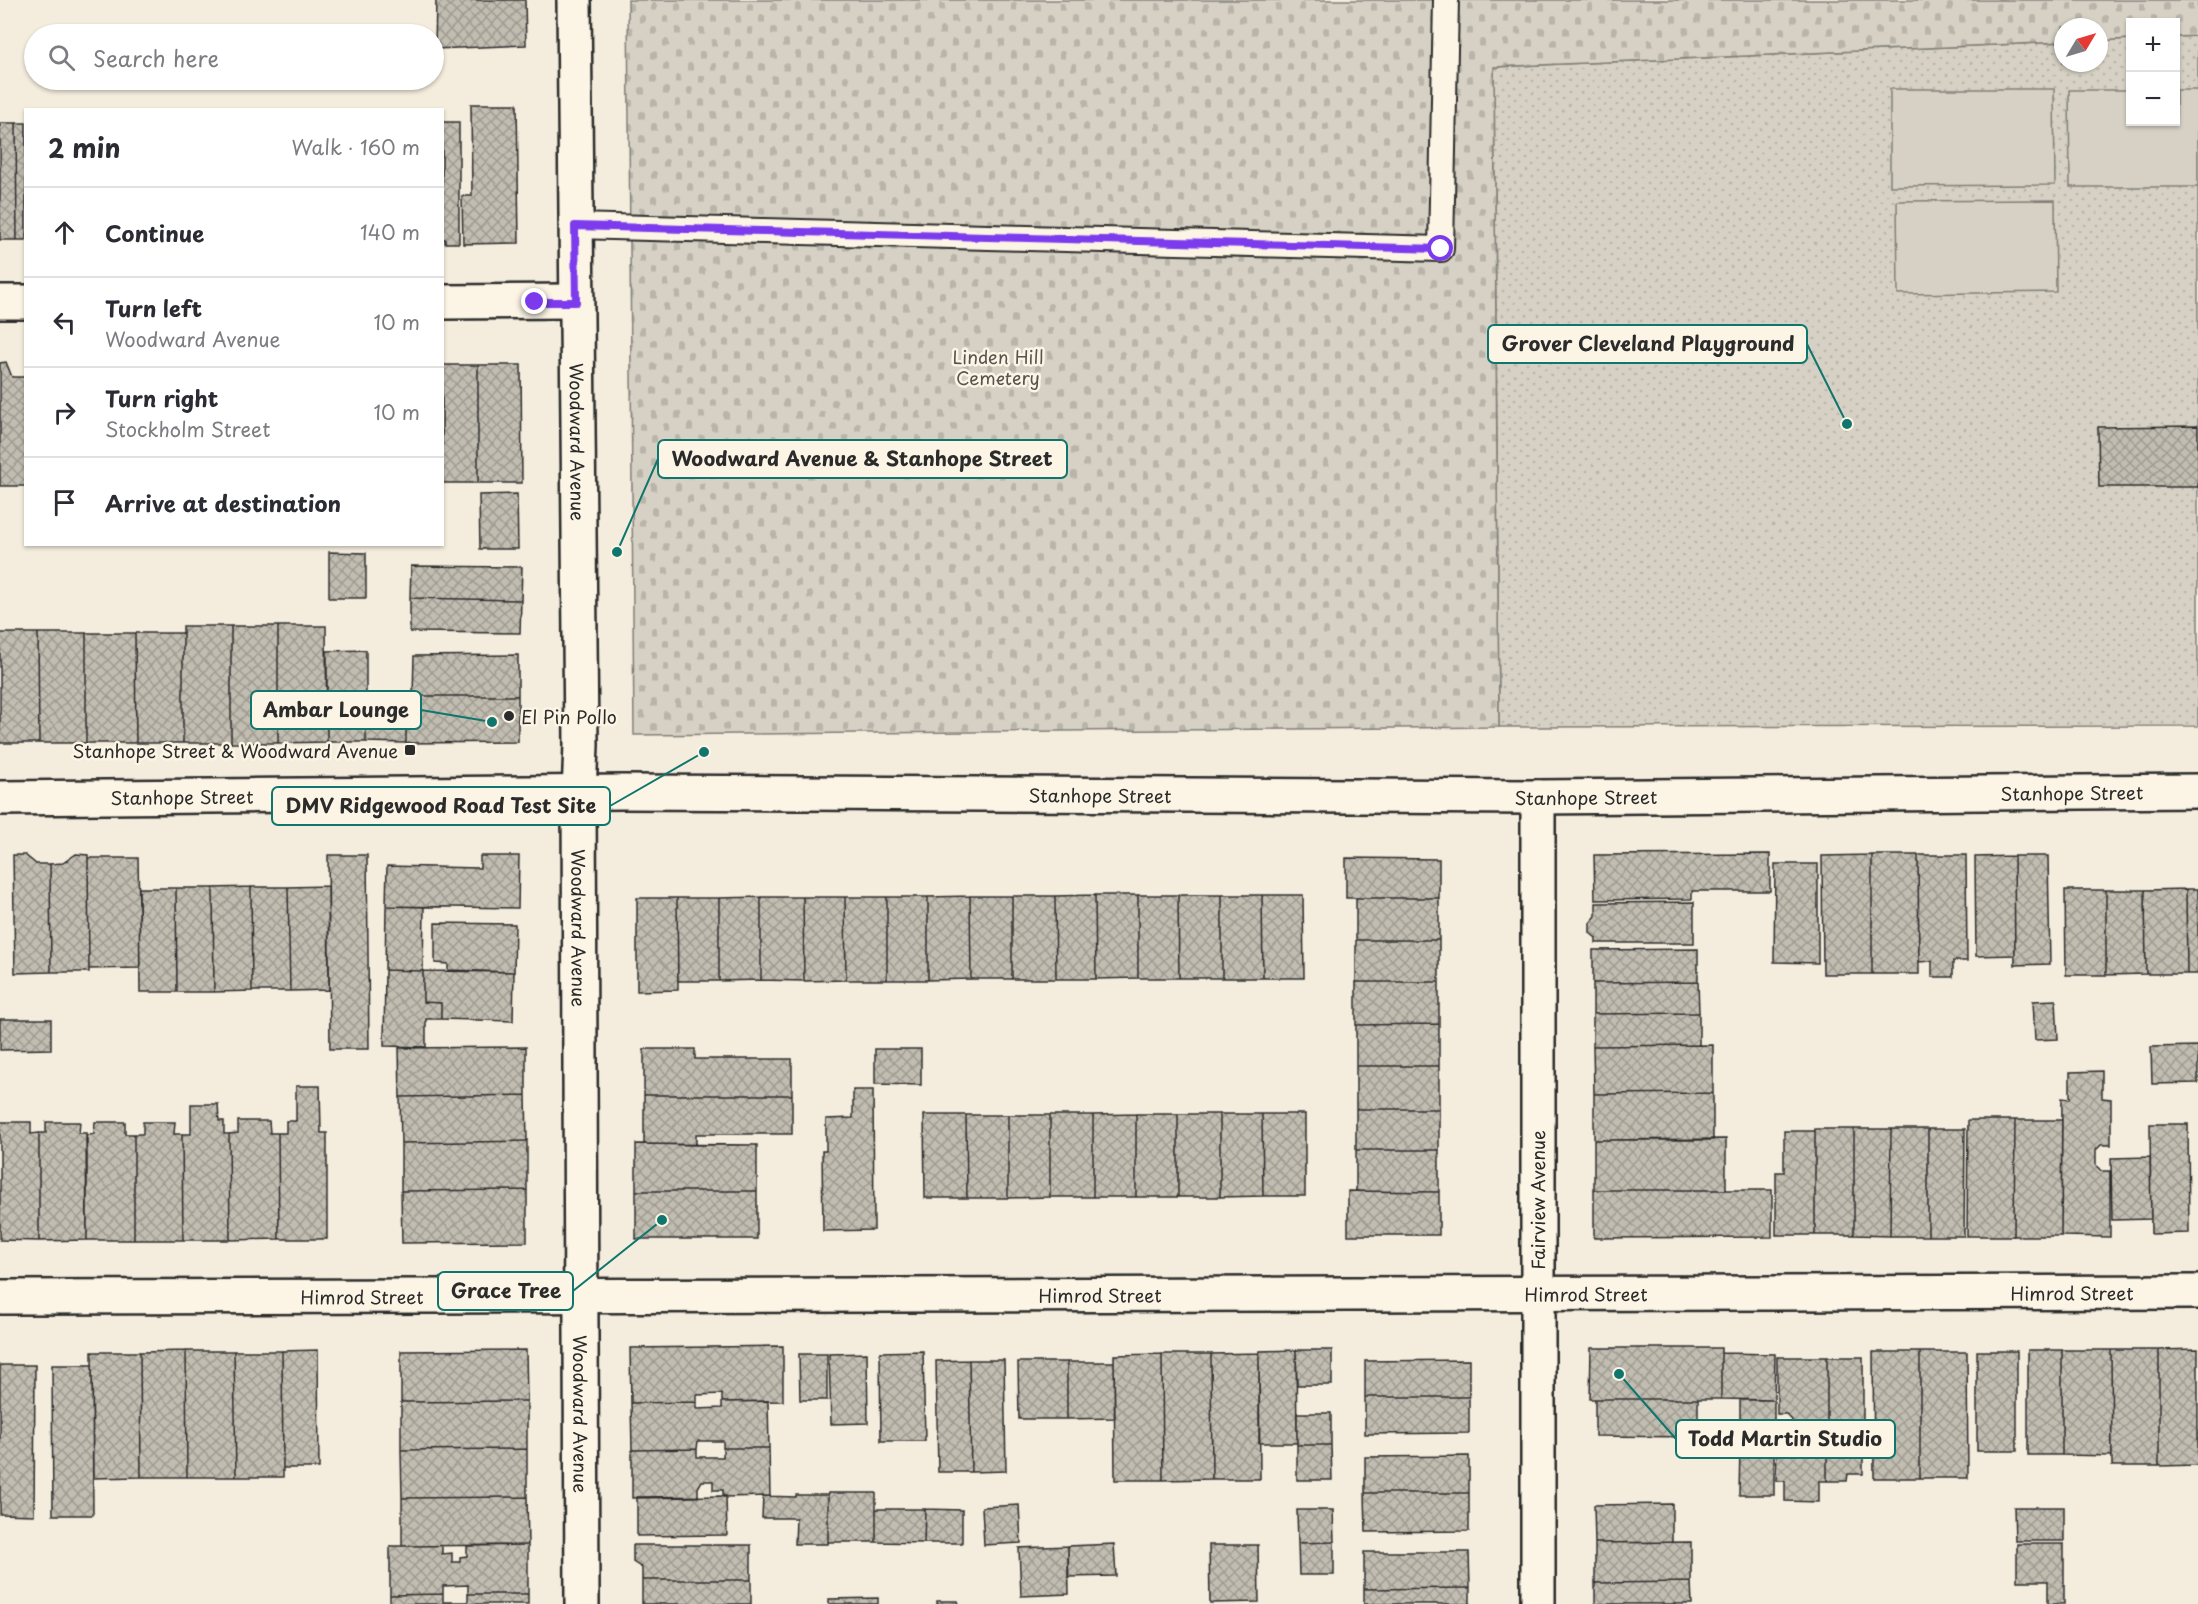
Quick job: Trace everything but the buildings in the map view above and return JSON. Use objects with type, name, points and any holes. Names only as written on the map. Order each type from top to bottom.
[{"type":"street","name":"Woodward Avenue","points":[[574,0],[581,745],[579,794],[582,1604]]},
{"type":"street","points":[[0,302],[24,302]]},
{"type":"street","points":[[444,302],[576,302]]},
{"type":"street","name":"Stanhope Street","points":[[0,798],[635,792],[1538,797],[2198,790]]},
{"type":"street","name":"Fairview Avenue","points":[[1538,797],[1538,1604]]},
{"type":"street","name":"Himrod Street","points":[[0,1297],[2198,1292]]},
{"type":"lane","points":[[575,226],[1441,249],[1446,0]]},
{"type":"green space","name":"Linden Hill Cemetery","points":[[628,0],[2198,0],[2198,36],[2180,37],[2180,18],[2126,18],[2126,39],[2108,40],[2108,18],[2054,18],[2054,42],[1494,67],[1499,727],[634,735]]},
{"type":"green space","points":[[2198,36],[2198,726],[1499,727],[1494,67],[2054,42],[2054,72],[2108,72],[2108,40],[2126,39],[2126,126],[2180,126],[2180,37]]},
{"type":"green space","points":[[1890,89],[2054,89],[2055,185],[1890,186]]},
{"type":"green space","points":[[2069,90],[2126,90],[2126,126],[2180,126],[2180,90],[2198,90],[2198,187],[2070,187]]},
{"type":"green space","points":[[2055,200],[2056,292],[1898,294],[1897,201]]},
{"type":"place","name":"Grover Cleveland Playground","points":[[1847,424]]},
{"type":"place","name":"Woodward Avenue & Stanhope Street","points":[[617,552]]},
{"type":"place","name":"El Pin Pollo","points":[[509,716]]},
{"type":"place","name":"Ambar Lounge","points":[[492,722]]},
{"type":"place","name":"Stanhope Street & Woodward Avenue","points":[[410,750]]},
{"type":"place","name":"DMV Ridgewood Road Test Site","points":[[704,752]]},
{"type":"place","name":"Grace Tree","points":[[662,1220]]},
{"type":"place","name":"Todd Martin Studio","points":[[1619,1374]]},
{"type":"route","points":[[535,302],[576,302],[575,226],[1441,249]]}]
